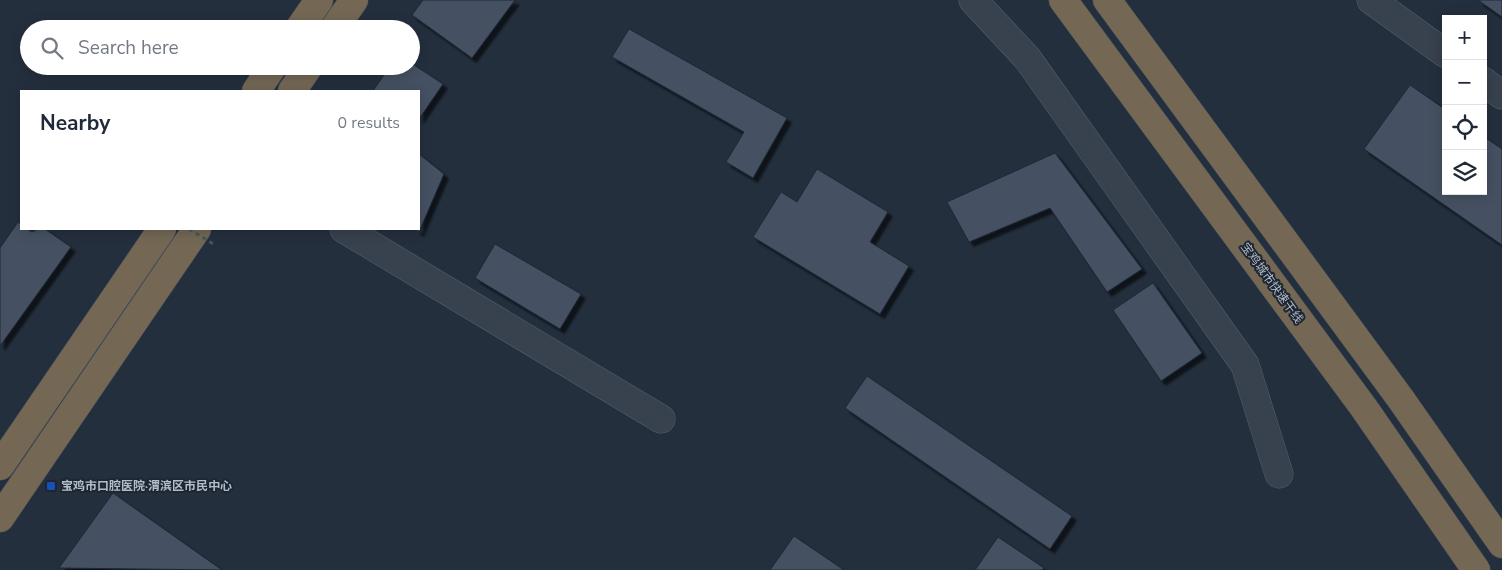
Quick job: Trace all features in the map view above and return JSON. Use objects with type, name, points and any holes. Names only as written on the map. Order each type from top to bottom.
[{"type":"highway","points":[[305,20],[318,0]]},
{"type":"highway","points":[[340,20],[354,0]]},
{"type":"highway","name":"宝鸡城市快速干线","points":[[1063,0],[1364,408],[1476,570]]},
{"type":"highway","points":[[1106,0],[1400,398],[1502,544]]},
{"type":"highway","points":[[257,90],[267,75]]},
{"type":"highway","points":[[293,90],[303,75]]},
{"type":"highway","points":[[0,466],[161,230]]},
{"type":"highway","points":[[0,518],[206,237]]},
{"type":"street","points":[[973,0],[1027,58],[1245,365],[1279,474]]},
{"type":"street","points":[[1371,0],[1442,51]]},
{"type":"street","points":[[1487,84],[1502,95]]},
{"type":"street","points":[[346,230],[661,419]]},
{"type":"path","points":[[191,230],[206,237]]},
{"type":"building","points":[[423,0],[515,0],[472,58],[412,15]]},
{"type":"building","points":[[1478,0],[1502,0],[1502,17]]},
{"type":"building","points":[[629,29],[787,118],[753,178],[726,162],[744,132],[612,57]]},
{"type":"building","points":[[420,69],[443,84],[420,118],[420,90],[374,90],[384,75],[420,75]]},
{"type":"building","points":[[1410,85],[1442,107],[1442,195],[1487,195],[1487,139],[1502,149],[1502,245],[1364,149]]},
{"type":"building","points":[[1055,153],[1142,269],[1107,292],[1050,208],[969,242],[947,202]]},
{"type":"building","points":[[420,155],[444,174],[420,230]]},
{"type":"building","points":[[817,169],[888,212],[870,242],[909,266],[880,314],[753,237],[781,192],[797,202]]},
{"type":"building","points":[[18,222],[20,230],[32,232],[46,230],[71,247],[0,346],[0,248]]},
{"type":"building","points":[[495,244],[581,294],[560,329],[475,278]]},
{"type":"building","points":[[1153,283],[1202,353],[1161,381],[1113,310]]},
{"type":"building","points":[[867,376],[1072,516],[1050,549],[845,408]]},
{"type":"building","points":[[113,493],[222,570],[59,568]]},
{"type":"building","points":[[794,536],[844,570],[770,570]]},
{"type":"building","points":[[998,537],[1044,568],[1042,570],[975,570]]},
{"type":"place","name":"宝鸡市口腔医院·渭滨区市民中心","points":[[51,486]]}]
